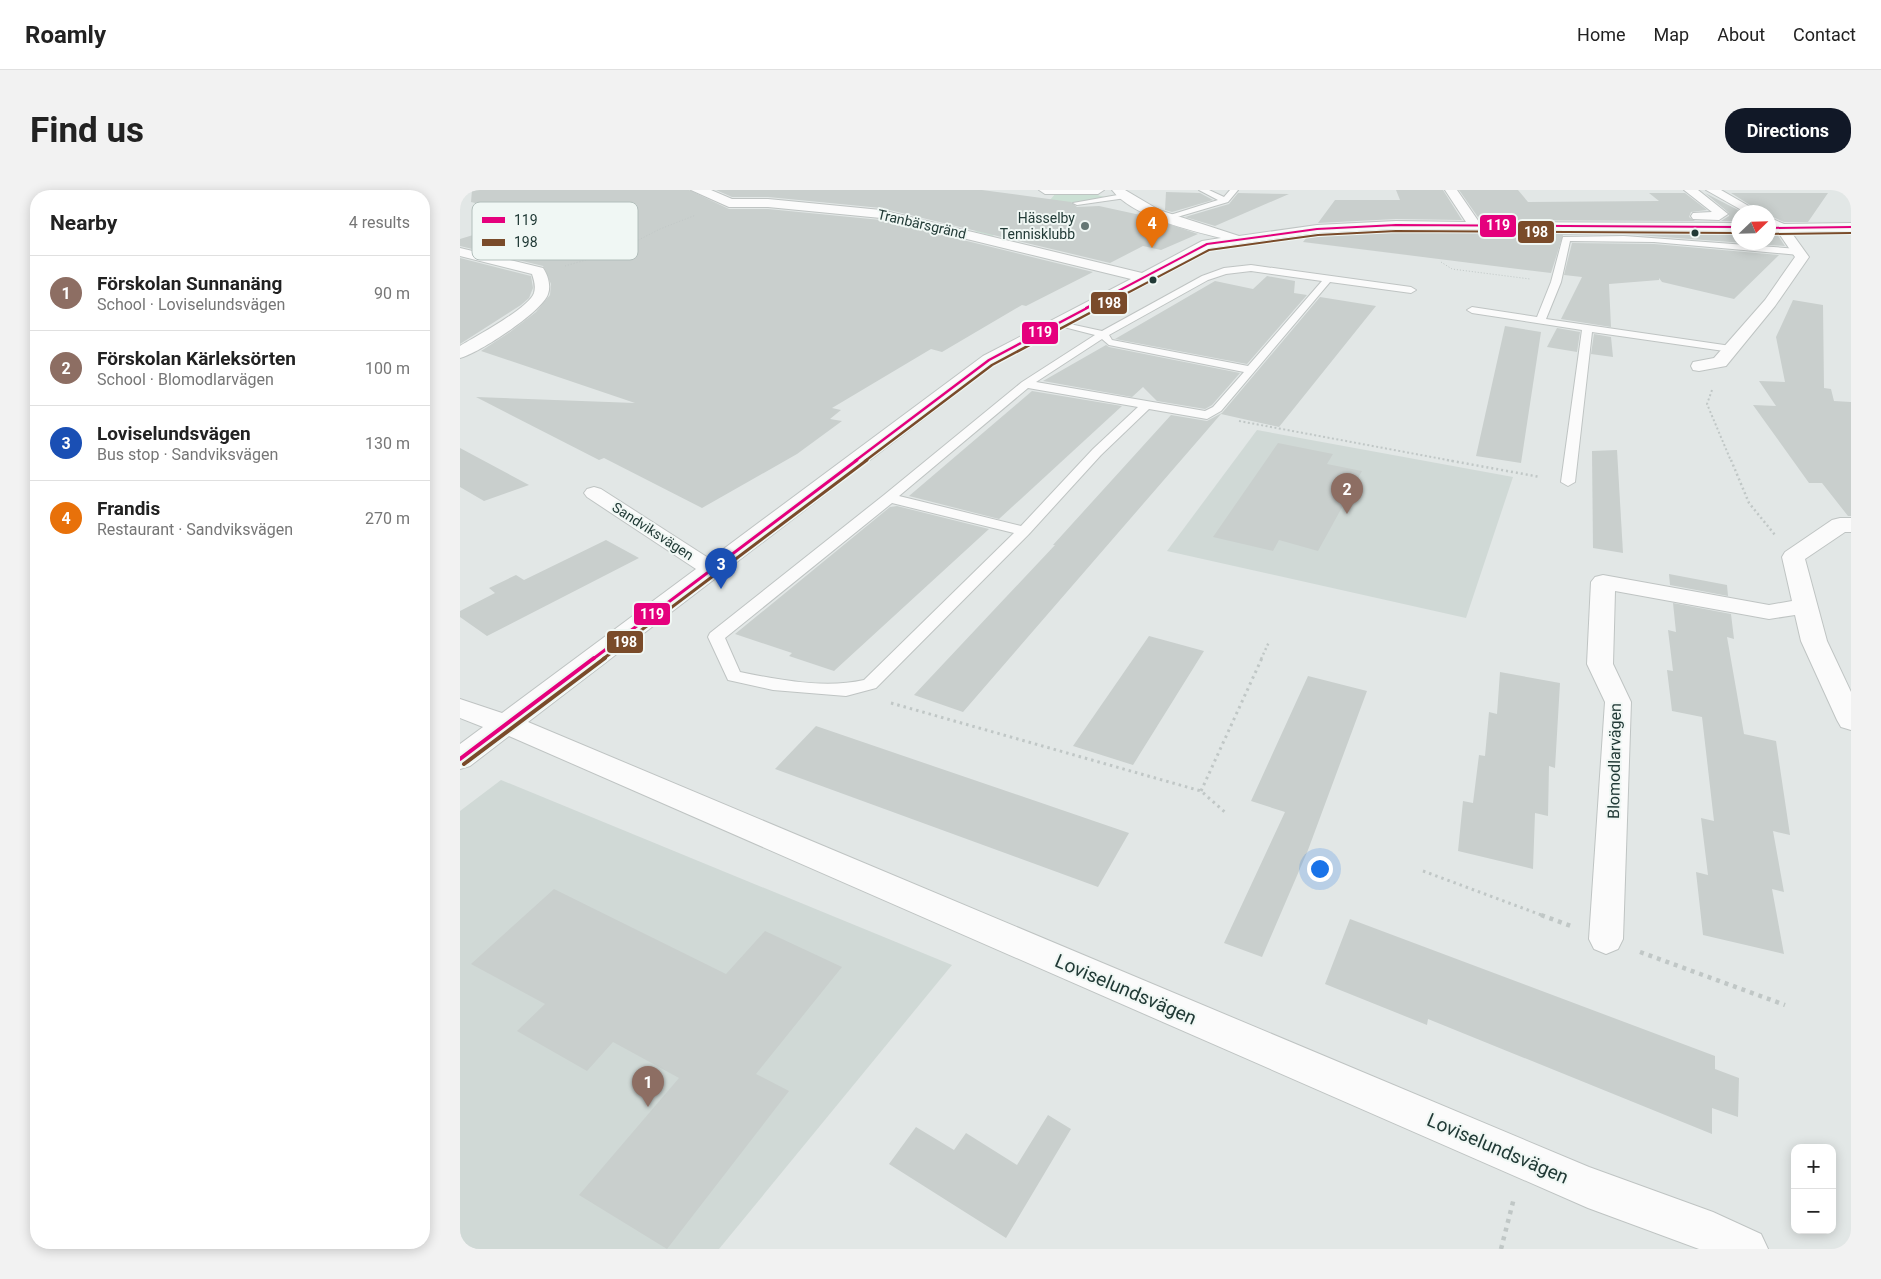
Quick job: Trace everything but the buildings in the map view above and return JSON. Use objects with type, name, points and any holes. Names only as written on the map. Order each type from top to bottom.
[{"type":"street","name":"Tranbärsgränd","points":[[697,190],[716,195],[729,203],[768,203],[881,214],[1145,278]]},
{"type":"street","points":[[1045,190],[1102,194]]},
{"type":"street","points":[[1451,190],[1472,221]]},
{"type":"street","points":[[1312,217],[1472,221],[1719,216],[1722,214],[1690,190]]},
{"type":"street","points":[[1712,190],[1739,205]]},
{"type":"street","points":[[1120,193],[1170,218],[1239,238]]},
{"type":"street","name":"Sandviksvägen","points":[[460,759],[989,360],[1207,244],[1239,238],[1317,229],[1472,221],[1731,227]]},
{"type":"street","points":[[1776,226],[1851,227]]},
{"type":"street","points":[[1699,366],[1720,362],[1770,303],[1802,256],[1776,229]]},
{"type":"street","points":[[460,354],[528,310],[539,298],[544,282],[538,273],[490,260]]},
{"type":"street","name":"Sandviksvägen","points":[[594,493],[711,569]]},
{"type":"street","points":[[1851,525],[1840,525],[1793,557],[1814,641],[1851,720]]},
{"type":"street","name":"Blomodlarvägen","points":[[1606,939],[1618,702],[1600,664],[1603,582],[1769,612],[1805,606]]},
{"type":"street","name":"Loviselundsvägen","points":[[460,708],[507,725],[1524,1158],[1588,1187],[1713,1233],[1746,1249]]},
{"type":"lane","points":[[1203,190],[1225,200]]},
{"type":"lane","points":[[1170,218],[1225,200],[1234,190]]},
{"type":"lane","points":[[1102,194],[1120,193]]},
{"type":"lane","points":[[1077,203],[1086,202],[1098,205],[1113,201],[1102,194]]},
{"type":"lane","points":[[1540,321],[1556,283],[1566,239],[1602,237],[1702,242],[1799,252]]},
{"type":"lane","points":[[1145,406],[1097,452],[1024,531],[870,684],[846,690],[772,684],[734,676],[716,637],[890,498],[1026,384],[1103,334],[1205,278],[1224,271],[1252,268],[1411,290]]},
{"type":"lane","points":[[1026,384],[1145,406],[1207,415],[1217,409],[1328,279]]},
{"type":"lane","points":[[1472,310],[1731,349]]},
{"type":"lane","points":[[1060,323],[1103,334],[1109,342],[1251,370]]},
{"type":"lane","points":[[1568,482],[1587,328]]},
{"type":"lane","points":[[890,498],[1024,531]]},
{"type":"path","points":[[638,240],[660,229]]},
{"type":"path","points":[[538,273],[585,260]]},
{"type":"path","points":[[1441,262],[1452,269],[1556,283]]},
{"type":"path","points":[[1699,366],[1714,382],[1707,404],[1749,503],[1793,557]]},
{"type":"path","points":[[1207,415],[1568,482]]},
{"type":"path","points":[[1201,791],[1269,642]]},
{"type":"path","points":[[846,690],[1201,791],[1227,814]]},
{"type":"path","points":[[1501,1249],[1524,1158]]},
{"type":"shaded area","points":[[1257,430],[1513,477],[1466,618],[1167,551]]},
{"type":"shaded area","points":[[501,780],[952,965],[719,1249],[460,1249],[460,811]]},
{"type":"green space","points":[[1056,193],[1093,194],[1105,197],[1064,205],[992,236],[974,231],[1050,200]]},
{"type":"transit line","name":"119","points":[[460,759],[989,360],[1207,244],[1317,229],[1396,225],[1731,227]]},
{"type":"transit line","name":"119","points":[[1776,228],[1851,227]]},
{"type":"transit line","name":"198","points":[[464,764],[992,365],[1209,250],[1318,235],[1396,231],[1731,233]]},
{"type":"transit line","name":"198","points":[[1776,234],[1851,233]]},
{"type":"place","name":"Hässelby Tennisklubb","points":[[1085,226]]},
{"type":"place","name":"Frandis","points":[[1152,248]]},
{"type":"place","name":"Förskolan Kärleksörten","points":[[1347,514]]},
{"type":"place","name":"Loviselundsvägen","points":[[721,589]]},
{"type":"place","name":"Förskolan Sunnanäng","points":[[648,1107]]}]
